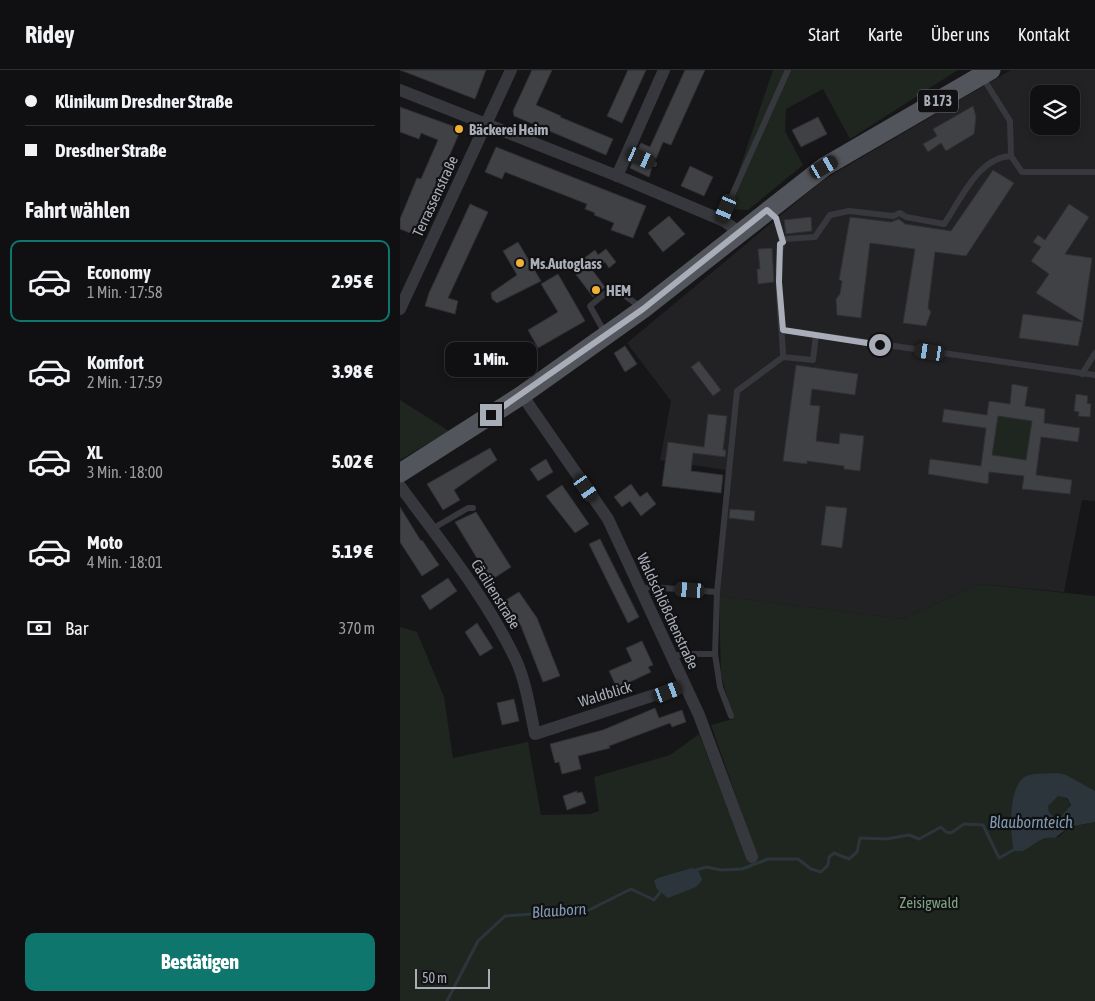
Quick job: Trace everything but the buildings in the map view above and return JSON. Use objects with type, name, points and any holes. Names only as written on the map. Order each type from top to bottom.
[{"type":"main road","name":"B 173","points":[[400,473],[522,395],[643,309],[824,167],[987,73]]},
{"type":"street","name":"Terrassenstraße","points":[[400,309],[511,70]]},
{"type":"street","points":[[617,176],[664,70]]},
{"type":"street","points":[[400,90],[617,176],[722,220],[739,232]]},
{"type":"street","name":"Waldschlößchenstraße","points":[[522,395],[608,519],[714,752],[752,857]]},
{"type":"street","name":"Cäcilienstraße","points":[[400,486],[466,575],[517,662],[535,734]]},
{"type":"street","name":"Waldblick","points":[[535,734],[685,685]]},
{"type":"lane","points":[[722,220],[788,70]]},
{"type":"lane","points":[[987,73],[1010,121],[1011,156],[1022,172],[1095,172]]},
{"type":"lane","points":[[627,152],[654,164]]},
{"type":"lane","points":[[784,357],[779,282],[780,244],[785,239],[815,237],[830,215],[849,210],[894,216],[900,213],[906,217],[944,224],[981,169],[993,159],[1011,156]]},
{"type":"lane","points":[[767,210],[776,218],[783,242]]},
{"type":"lane","points":[[606,335],[590,306],[613,287],[643,309]]},
{"type":"lane","points":[[783,330],[1095,375]]},
{"type":"lane","points":[[731,716],[720,687],[715,654],[717,592],[736,391],[784,357],[814,360],[816,335]]},
{"type":"lane","points":[[1082,374],[1095,353]]},
{"type":"lane","points":[[432,529],[468,508],[473,508]]},
{"type":"lane","points":[[640,590],[650,587],[717,592]]},
{"type":"lane","points":[[671,657],[683,654],[715,654]]},
{"type":"shaded area","points":[[1011,70],[1095,70],[1095,501],[1082,500],[1064,592],[980,584],[902,619],[719,596],[725,470],[660,460],[671,401],[627,343],[823,180]]},
{"type":"green space","points":[[773,70],[958,70],[850,139],[823,89],[786,109],[785,131],[803,165],[748,210],[726,209]]},
{"type":"green space","points":[[400,400],[449,431],[400,460]]},
{"type":"green space","points":[[998,416],[1032,421],[1026,460],[992,455]]},
{"type":"green space","name":"Zeisigwald","points":[[980,584],[1095,596],[1095,791],[1064,776],[1050,774],[1028,776],[1011,824],[1014,851],[1019,852],[1043,837],[1059,837],[1069,827],[1095,822],[1095,1001],[400,1001],[400,627],[417,632],[444,697],[453,758],[528,742],[541,815],[590,814],[599,811],[594,777],[670,755],[699,734],[746,855],[755,850],[711,725],[733,719],[721,674],[719,596],[902,619]]},
{"type":"green space","points":[[1059,796],[1069,803],[1070,807],[1063,817],[1059,818],[1049,811],[1048,807],[1055,797]]},
{"type":"water","name":"Blaubornteich","points":[[1058,773],[1066,775],[1095,791],[1095,822],[1069,827],[1055,838],[1043,839],[1024,850],[1014,851],[1011,813],[1018,784],[1026,776]],"holes":[[[1058,796],[1067,798],[1071,805],[1060,818],[1055,818],[1049,812],[1048,806]]]},
{"type":"water","points":[[692,868],[699,872],[702,880],[696,887],[668,898],[657,889],[654,881],[658,878]]},
{"type":"waterway","name":"Blauborn","points":[[693,871],[706,867],[721,870],[742,869],[768,859],[798,859],[811,869],[821,872],[828,865],[829,857],[834,853],[849,859],[857,852],[860,838],[886,839],[909,835],[919,839],[941,827],[946,832],[951,833],[964,824],[983,825],[999,858],[1017,848]]},
{"type":"waterway","name":"Blauborn","points":[[447,1001],[478,941],[505,916],[589,910],[631,889],[654,900],[661,891]]},
{"type":"place","name":"Bäckerei Heim","points":[[459,129]]},
{"type":"place","name":"Ms.Autoglass","points":[[520,263]]},
{"type":"place","name":"HEM","points":[[596,290]]},
{"type":"route","points":[[491,415],[643,309],[767,210],[776,218],[783,242],[780,244],[779,282],[783,330],[880,345]]}]
